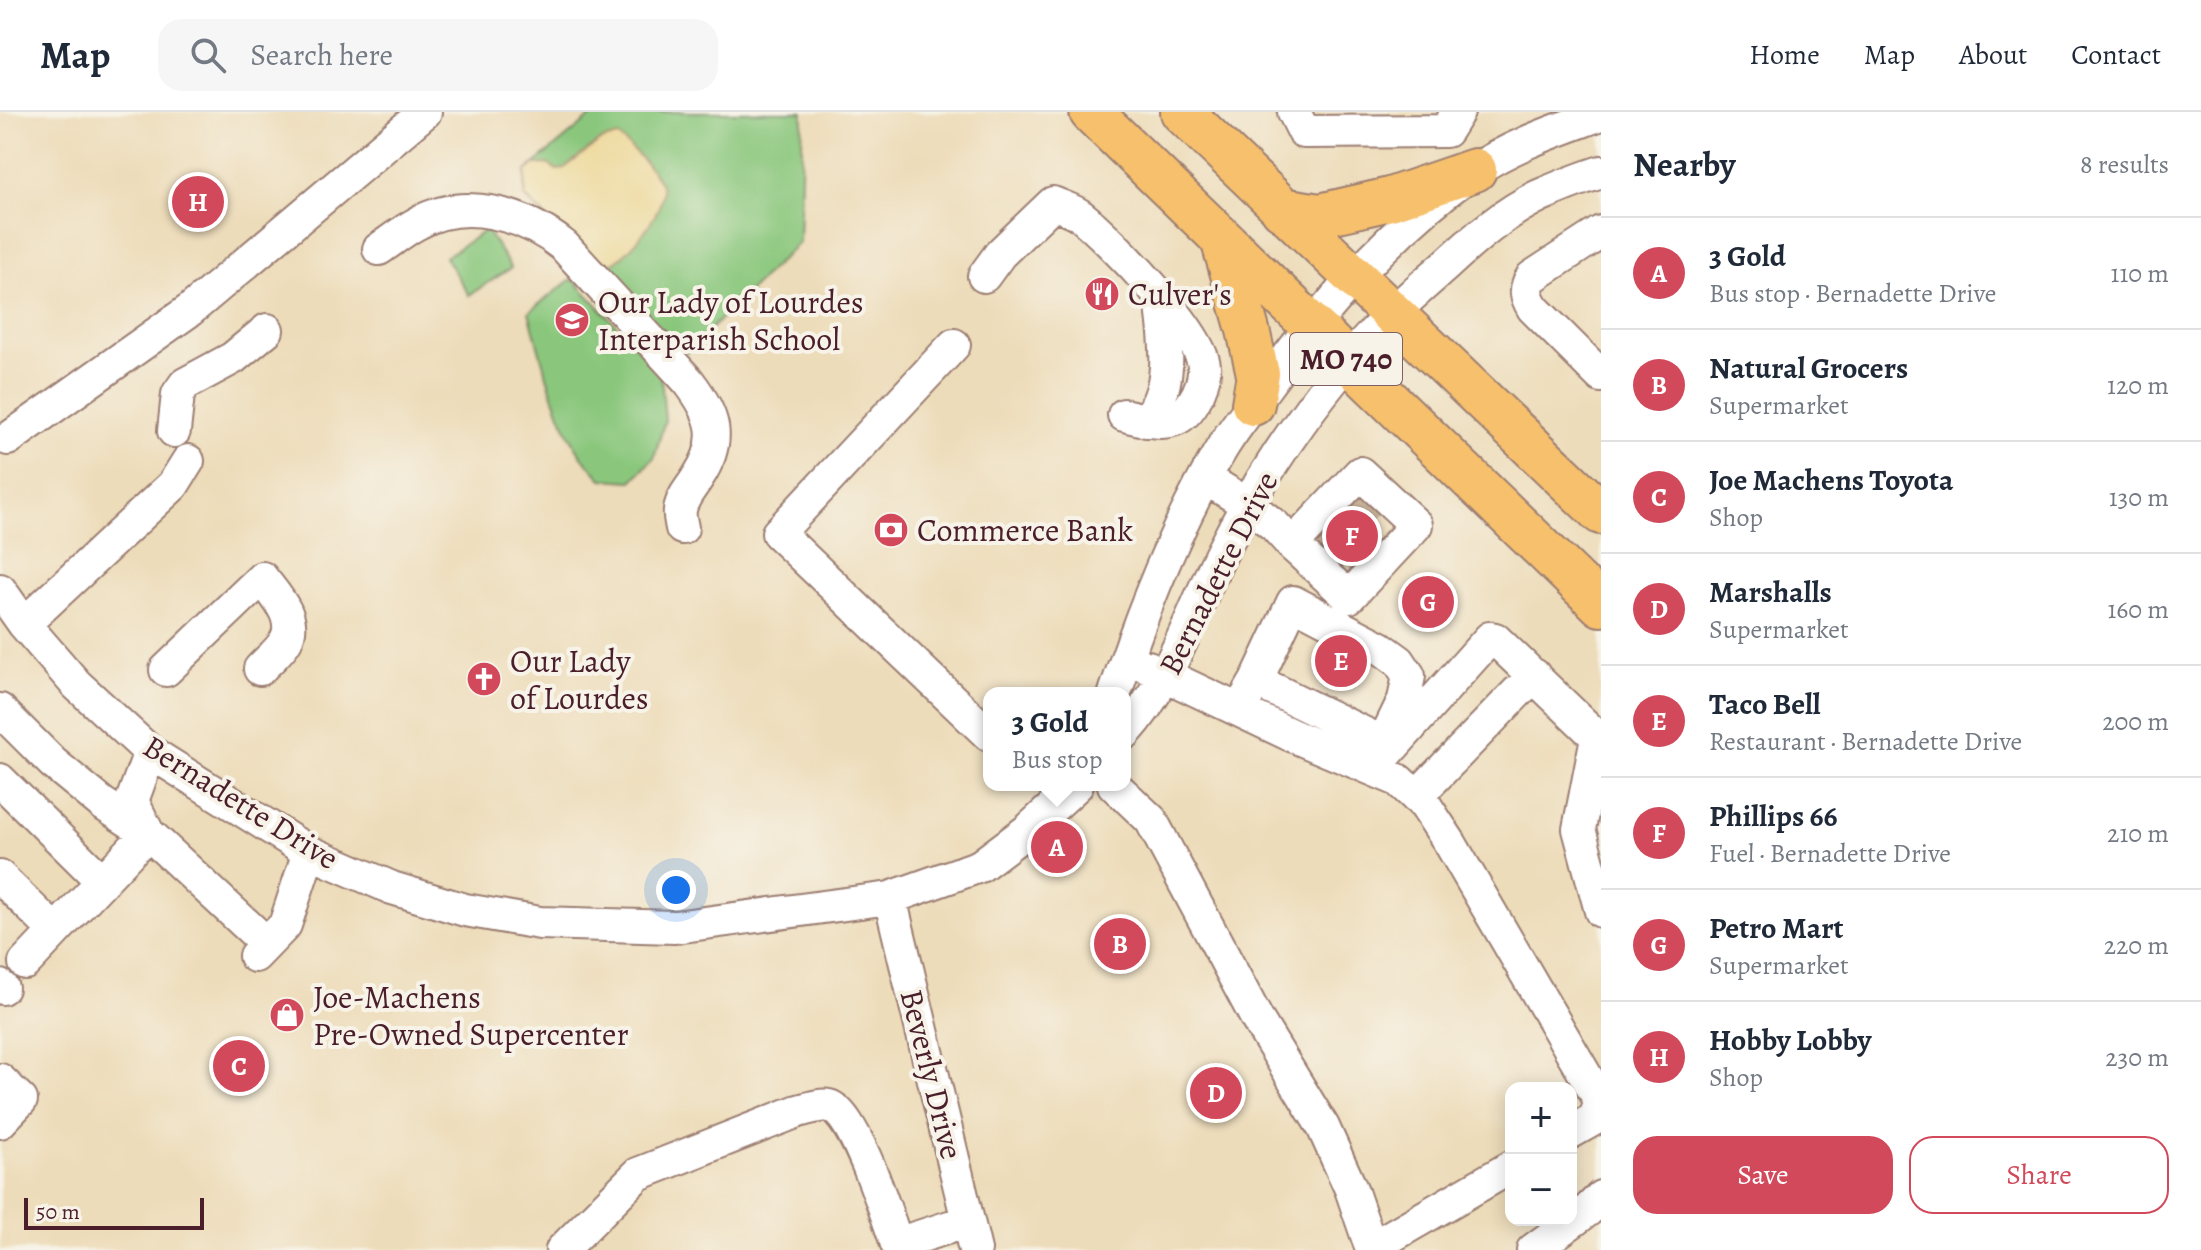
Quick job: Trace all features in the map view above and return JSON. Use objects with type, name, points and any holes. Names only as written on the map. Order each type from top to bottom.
[{"type":"main road","name":"MO 740","points":[[1091,112],[1601,605]]},
{"type":"main road","name":"MO 740","points":[[1182,112],[1601,513]]},
{"type":"main road","points":[[1282,209],[1320,215],[1390,199],[1475,170]]},
{"type":"main road","points":[[1221,238],[1258,374],[1253,404]]},
{"type":"street","points":[[8,439],[190,310],[425,112]]},
{"type":"street","points":[[1294,112],[1304,132],[1446,131],[1458,112]]},
{"type":"street","name":"Bernadette Drive","points":[[1117,687],[1166,560],[1205,478],[1223,446],[1311,325],[1353,278],[1436,201],[1475,170],[1512,149],[1601,114]]},
{"type":"street","name":"Bernadette Drive","points":[[1131,725],[1166,676],[1203,588],[1247,504],[1292,436],[1349,362],[1391,315],[1473,240],[1537,197],[1601,172]]},
{"type":"street","points":[[984,276],[1000,254],[1053,203],[1078,214],[1120,253],[1161,298],[1193,341],[1204,364],[1201,390],[1188,412],[1159,424],[1135,418]]},
{"type":"street","points":[[379,249],[418,223],[469,211],[503,214],[524,220],[543,229],[564,246],[689,382],[712,419],[710,456],[686,494],[680,510],[682,528]]},
{"type":"street","points":[[1601,232],[1532,277],[1526,287],[1526,296],[1533,308],[1601,376]]},
{"type":"street","points":[[174,431],[178,394],[185,384],[233,358],[267,330]]},
{"type":"street","points":[[954,345],[778,533],[983,729]]},
{"type":"street","points":[[24,624],[173,485],[188,461]]},
{"type":"street","points":[[1205,478],[1275,526],[1306,535],[1349,597],[1363,574],[1392,542],[1416,525],[1360,473],[1343,498],[1306,535]]},
{"type":"street","points":[[166,670],[262,578],[282,604],[289,623],[287,639],[260,669]]},
{"type":"street","name":"Bernadette Drive","points":[[0,590],[24,624],[76,684],[150,752],[309,852],[392,888],[465,910],[540,923],[675,927],[890,898],[980,866],[1028,830],[1061,791]]},
{"type":"street","points":[[1239,710],[1293,602],[1381,648],[1399,661],[1409,676],[1404,700],[1383,753]]},
{"type":"street","points":[[1383,753],[1490,638],[1495,639],[1597,737],[1579,829],[1601,911]]},
{"type":"street","points":[[1127,656],[1239,710],[1383,753],[1398,780],[1425,805],[1590,1055],[1601,1103],[1594,1119],[1577,1129]]},
{"type":"street","points":[[1416,797],[1534,675]]},
{"type":"street","points":[[1256,681],[1343,740]]},
{"type":"street","points":[[0,710],[53,763],[103,804],[148,833],[260,949],[285,925],[309,852]]},
{"type":"street","points":[[148,833],[132,801],[150,752]]},
{"type":"street","points":[[0,780],[102,881]]},
{"type":"street","points":[[1120,791],[1151,820],[1257,1019],[1323,1127],[1351,1189],[1372,1249],[1505,1171]]},
{"type":"street","points":[[25,963],[148,833]]},
{"type":"street","points":[[0,877],[55,931]]},
{"type":"street","name":"Beverly Drive","points":[[890,898],[971,1235]]},
{"type":"street","points":[[0,1080],[21,1100],[0,1122]]},
{"type":"street","points":[[562,1250],[638,1174],[798,1111],[825,1105],[838,1111],[850,1128],[869,1167],[898,1247],[971,1235]]},
{"type":"street","points":[[1533,1250],[1601,1197]]},
{"type":"green space","points":[[597,112],[803,112],[799,242],[686,353],[525,197],[526,171]]},
{"type":"green space","points":[[486,230],[511,268],[469,295],[445,257]]},
{"type":"green space","points":[[570,280],[575,281],[661,376],[665,420],[654,458],[632,481],[602,479],[586,461],[563,422],[550,385],[529,312]]},
{"type":"sand","points":[[618,136],[657,178],[662,193],[660,204],[647,228],[629,250],[611,264],[604,261],[594,264],[525,197],[526,171],[534,165],[547,164],[557,170],[563,169],[600,141]]},
{"type":"tunnel","points":[[1346,502],[1388,539]]},
{"type":"tunnel","points":[[1317,533],[1358,570]]},
{"type":"place","name":"Hobby Lobby","points":[[198,202]]},
{"type":"place","name":"Culver's","points":[[1102,294]]},
{"type":"place","name":"Our Lady of Lourdes Interparish School","points":[[572,320]]},
{"type":"place","name":"Commerce Bank","points":[[891,530]]},
{"type":"place","name":"Phillips 66","points":[[1352,536]]},
{"type":"place","name":"Petro Mart","points":[[1428,602]]},
{"type":"place","name":"Taco Bell","points":[[1341,661]]},
{"type":"place","name":"Our Lady of Lourdes","points":[[484,679]]},
{"type":"place","name":"3 Gold","points":[[1057,847]]},
{"type":"place","name":"Natural Grocers","points":[[1120,944]]},
{"type":"place","name":"Joe-Machens Pre-Owned Supercenter","points":[[287,1015]]},
{"type":"place","name":"Joe Machens Toyota","points":[[239,1066]]},
{"type":"place","name":"Marshalls","points":[[1216,1093]]}]
